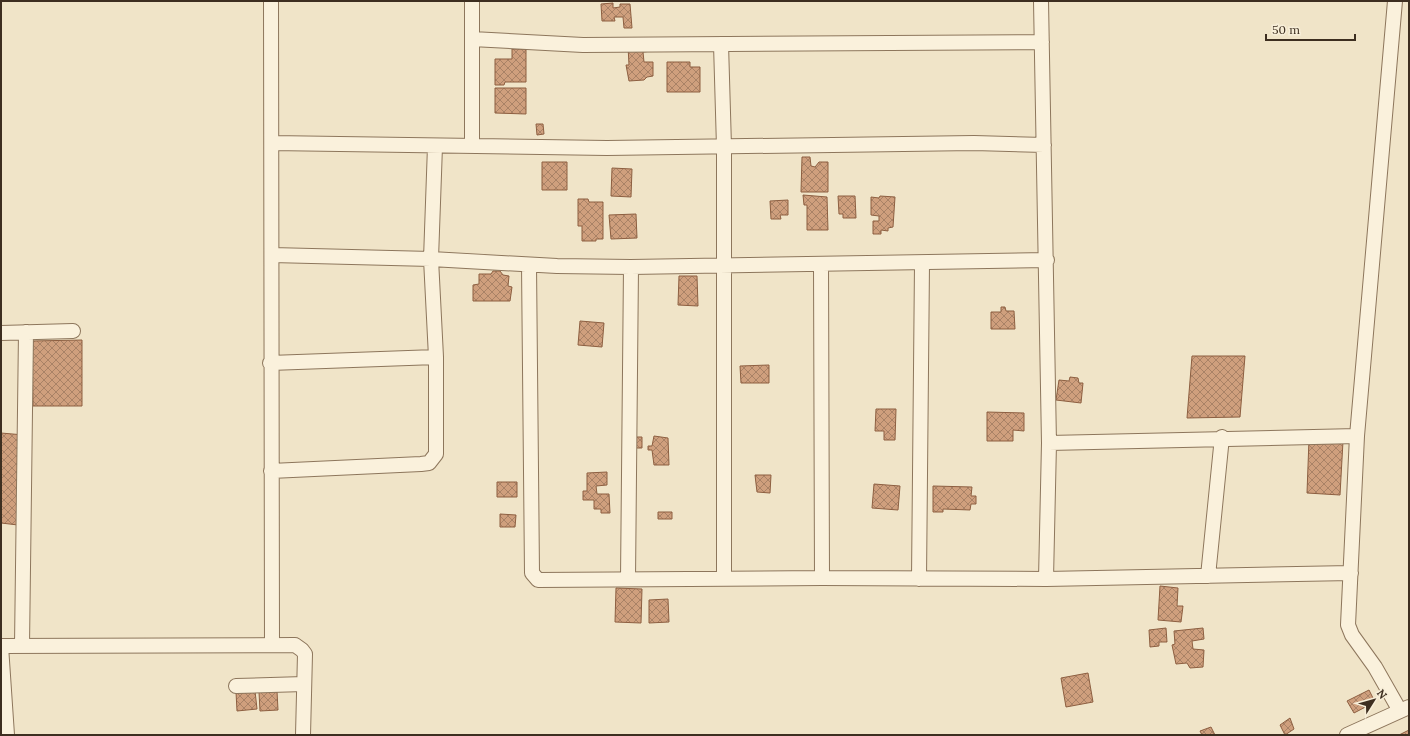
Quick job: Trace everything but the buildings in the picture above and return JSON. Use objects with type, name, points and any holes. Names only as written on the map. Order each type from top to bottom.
[{"type":"street","points":[[271,1],[272,254],[270,363],[272,645]]},
{"type":"street","points":[[472,1],[472,146]]},
{"type":"street","points":[[1041,1],[1047,260],[1049,443],[1046,579]]},
{"type":"street","points":[[1347,735],[1404,709],[1352,635],[1348,625],[1357,436],[1395,1]]},
{"type":"street","points":[[472,39],[583,45],[1042,42]]},
{"type":"street","points":[[720,44],[724,147],[724,579]]},
{"type":"street","points":[[272,143],[435,146],[724,147],[974,143],[1044,145]]},
{"type":"street","points":[[271,471],[429,463],[436,454],[436,357],[431,259],[435,146]]},
{"type":"street","points":[[272,254],[431,259],[529,265],[631,267],[922,264],[1047,260]]},
{"type":"street","points":[[821,264],[822,578]]},
{"type":"street","points":[[919,579],[922,264]]},
{"type":"street","points":[[529,265],[532,573],[535,579],[542,581],[822,578],[1046,579],[1351,573]]},
{"type":"street","points":[[628,579],[631,267]]},
{"type":"street","points":[[1,333],[73,331]]},
{"type":"street","points":[[22,646],[26,332]]},
{"type":"street","points":[[270,363],[436,357]]},
{"type":"street","points":[[1049,443],[1222,437],[1357,436]]},
{"type":"street","points":[[1208,576],[1222,437]]},
{"type":"street","points":[[7,735],[1,646],[272,645],[295,646],[302,650],[305,654],[304,735]]},
{"type":"street","points":[[236,686],[304,684]]}]
